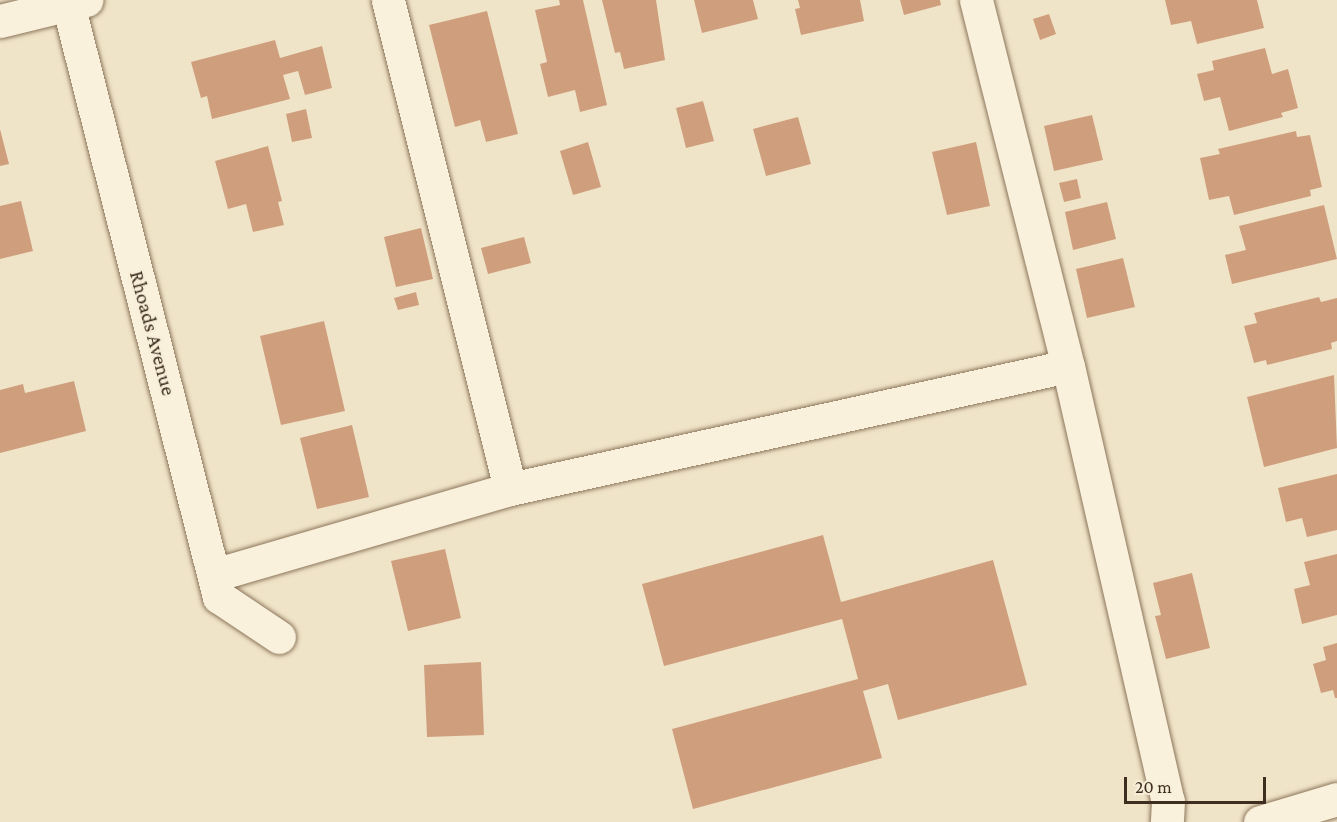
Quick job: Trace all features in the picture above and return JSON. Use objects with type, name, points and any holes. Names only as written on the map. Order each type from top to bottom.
[{"type":"street","points":[[388,0],[510,489]]},
{"type":"street","points":[[976,0],[1068,366],[1168,801],[1167,822]]},
{"type":"street","points":[[0,21],[74,1]]},
{"type":"street","name":"Rhoads Avenue","points":[[74,1],[219,597],[279,637]]},
{"type":"street","points":[[214,575],[510,489],[1068,366]]},
{"type":"street","points":[[1260,822],[1337,799]]},
{"type":"building","points":[[559,0],[583,0],[607,105],[580,112],[575,90],[548,97],[540,64],[547,62],[535,10],[560,5]]},
{"type":"building","points":[[602,0],[656,0],[665,60],[624,69],[620,52],[615,53]]},
{"type":"building","points":[[694,0],[753,0],[758,19],[702,33]]},
{"type":"building","points":[[798,0],[860,0],[864,21],[801,35],[795,9],[800,8]]},
{"type":"building","points":[[900,0],[940,0],[941,5],[904,15]]},
{"type":"building","points":[[1165,0],[1257,0],[1264,28],[1197,44],[1191,21],[1171,25]]},
{"type":"building","points":[[487,11],[518,134],[486,142],[480,120],[455,127],[429,25]]},
{"type":"building","points":[[1049,14],[1056,34],[1040,40],[1033,19]]},
{"type":"building","points":[[275,40],[280,58],[322,46],[332,88],[305,95],[298,71],[283,75],[290,99],[212,119],[207,96],[201,98],[191,62]]},
{"type":"building","points":[[1265,48],[1272,74],[1288,69],[1298,108],[1281,113],[1283,117],[1229,131],[1220,97],[1204,101],[1197,74],[1214,70],[1212,61]]},
{"type":"building","points":[[703,101],[714,141],[686,148],[676,108]]},
{"type":"building","points":[[306,109],[312,138],[292,142],[286,114]]},
{"type":"building","points":[[1092,115],[1103,160],[1054,171],[1044,126]]},
{"type":"building","points":[[798,117],[811,164],[766,176],[753,129]]},
{"type":"building","points":[[0,129],[9,164],[0,166]]},
{"type":"building","points":[[1296,131],[1297,137],[1310,135],[1322,187],[1310,190],[1311,196],[1234,215],[1229,196],[1209,200],[1200,158],[1220,154],[1218,149]]},
{"type":"building","points":[[588,142],[601,187],[573,195],[560,151]]},
{"type":"building","points":[[976,142],[990,206],[947,215],[932,152]]},
{"type":"building","points":[[268,146],[282,201],[278,202],[284,225],[253,232],[246,204],[228,209],[215,161]]},
{"type":"building","points":[[1077,179],[1081,198],[1064,202],[1059,183]]},
{"type":"building","points":[[21,201],[33,251],[0,259],[0,206]]},
{"type":"building","points":[[1107,202],[1116,239],[1073,250],[1065,212]]},
{"type":"building","points":[[1324,205],[1337,259],[1232,284],[1225,255],[1246,250],[1239,226]]},
{"type":"building","points":[[421,228],[433,279],[396,287],[384,237]]},
{"type":"building","points":[[524,237],[531,263],[488,274],[481,248]]},
{"type":"building","points":[[1123,258],[1135,307],[1087,318],[1076,269]]},
{"type":"building","points":[[416,292],[419,305],[398,310],[394,298]]},
{"type":"building","points":[[1319,297],[1321,302],[1337,298],[1337,341],[1331,343],[1332,349],[1267,365],[1266,360],[1254,363],[1244,326],[1257,323],[1254,313]]},
{"type":"building","points":[[324,321],[345,411],[281,425],[260,336]]},
{"type":"building","points":[[1334,375],[1337,448],[1264,467],[1247,397]]},
{"type":"building","points":[[74,381],[86,431],[0,453],[0,390],[23,384],[25,393]]},
{"type":"building","points":[[352,425],[369,497],[317,509],[300,438]]},
{"type":"building","points":[[1337,474],[1337,530],[1307,537],[1302,518],[1286,522],[1278,488]]},
{"type":"building","points":[[823,535],[841,602],[993,560],[1027,685],[898,720],[888,684],[863,691],[882,758],[693,809],[672,729],[858,679],[842,619],[664,666],[642,584]]},
{"type":"building","points":[[445,549],[461,618],[408,631],[391,561]]},
{"type":"building","points":[[1337,554],[1337,615],[1302,624],[1294,589],[1310,585],[1304,562]]},
{"type":"building","points":[[1192,573],[1210,648],[1166,659],[1155,616],[1161,615],[1153,583]]},
{"type":"building","points":[[1337,643],[1337,698],[1335,698],[1333,690],[1321,693],[1313,664],[1326,660],[1323,647]]},
{"type":"building","points":[[481,662],[484,735],[427,737],[424,665]]}]
